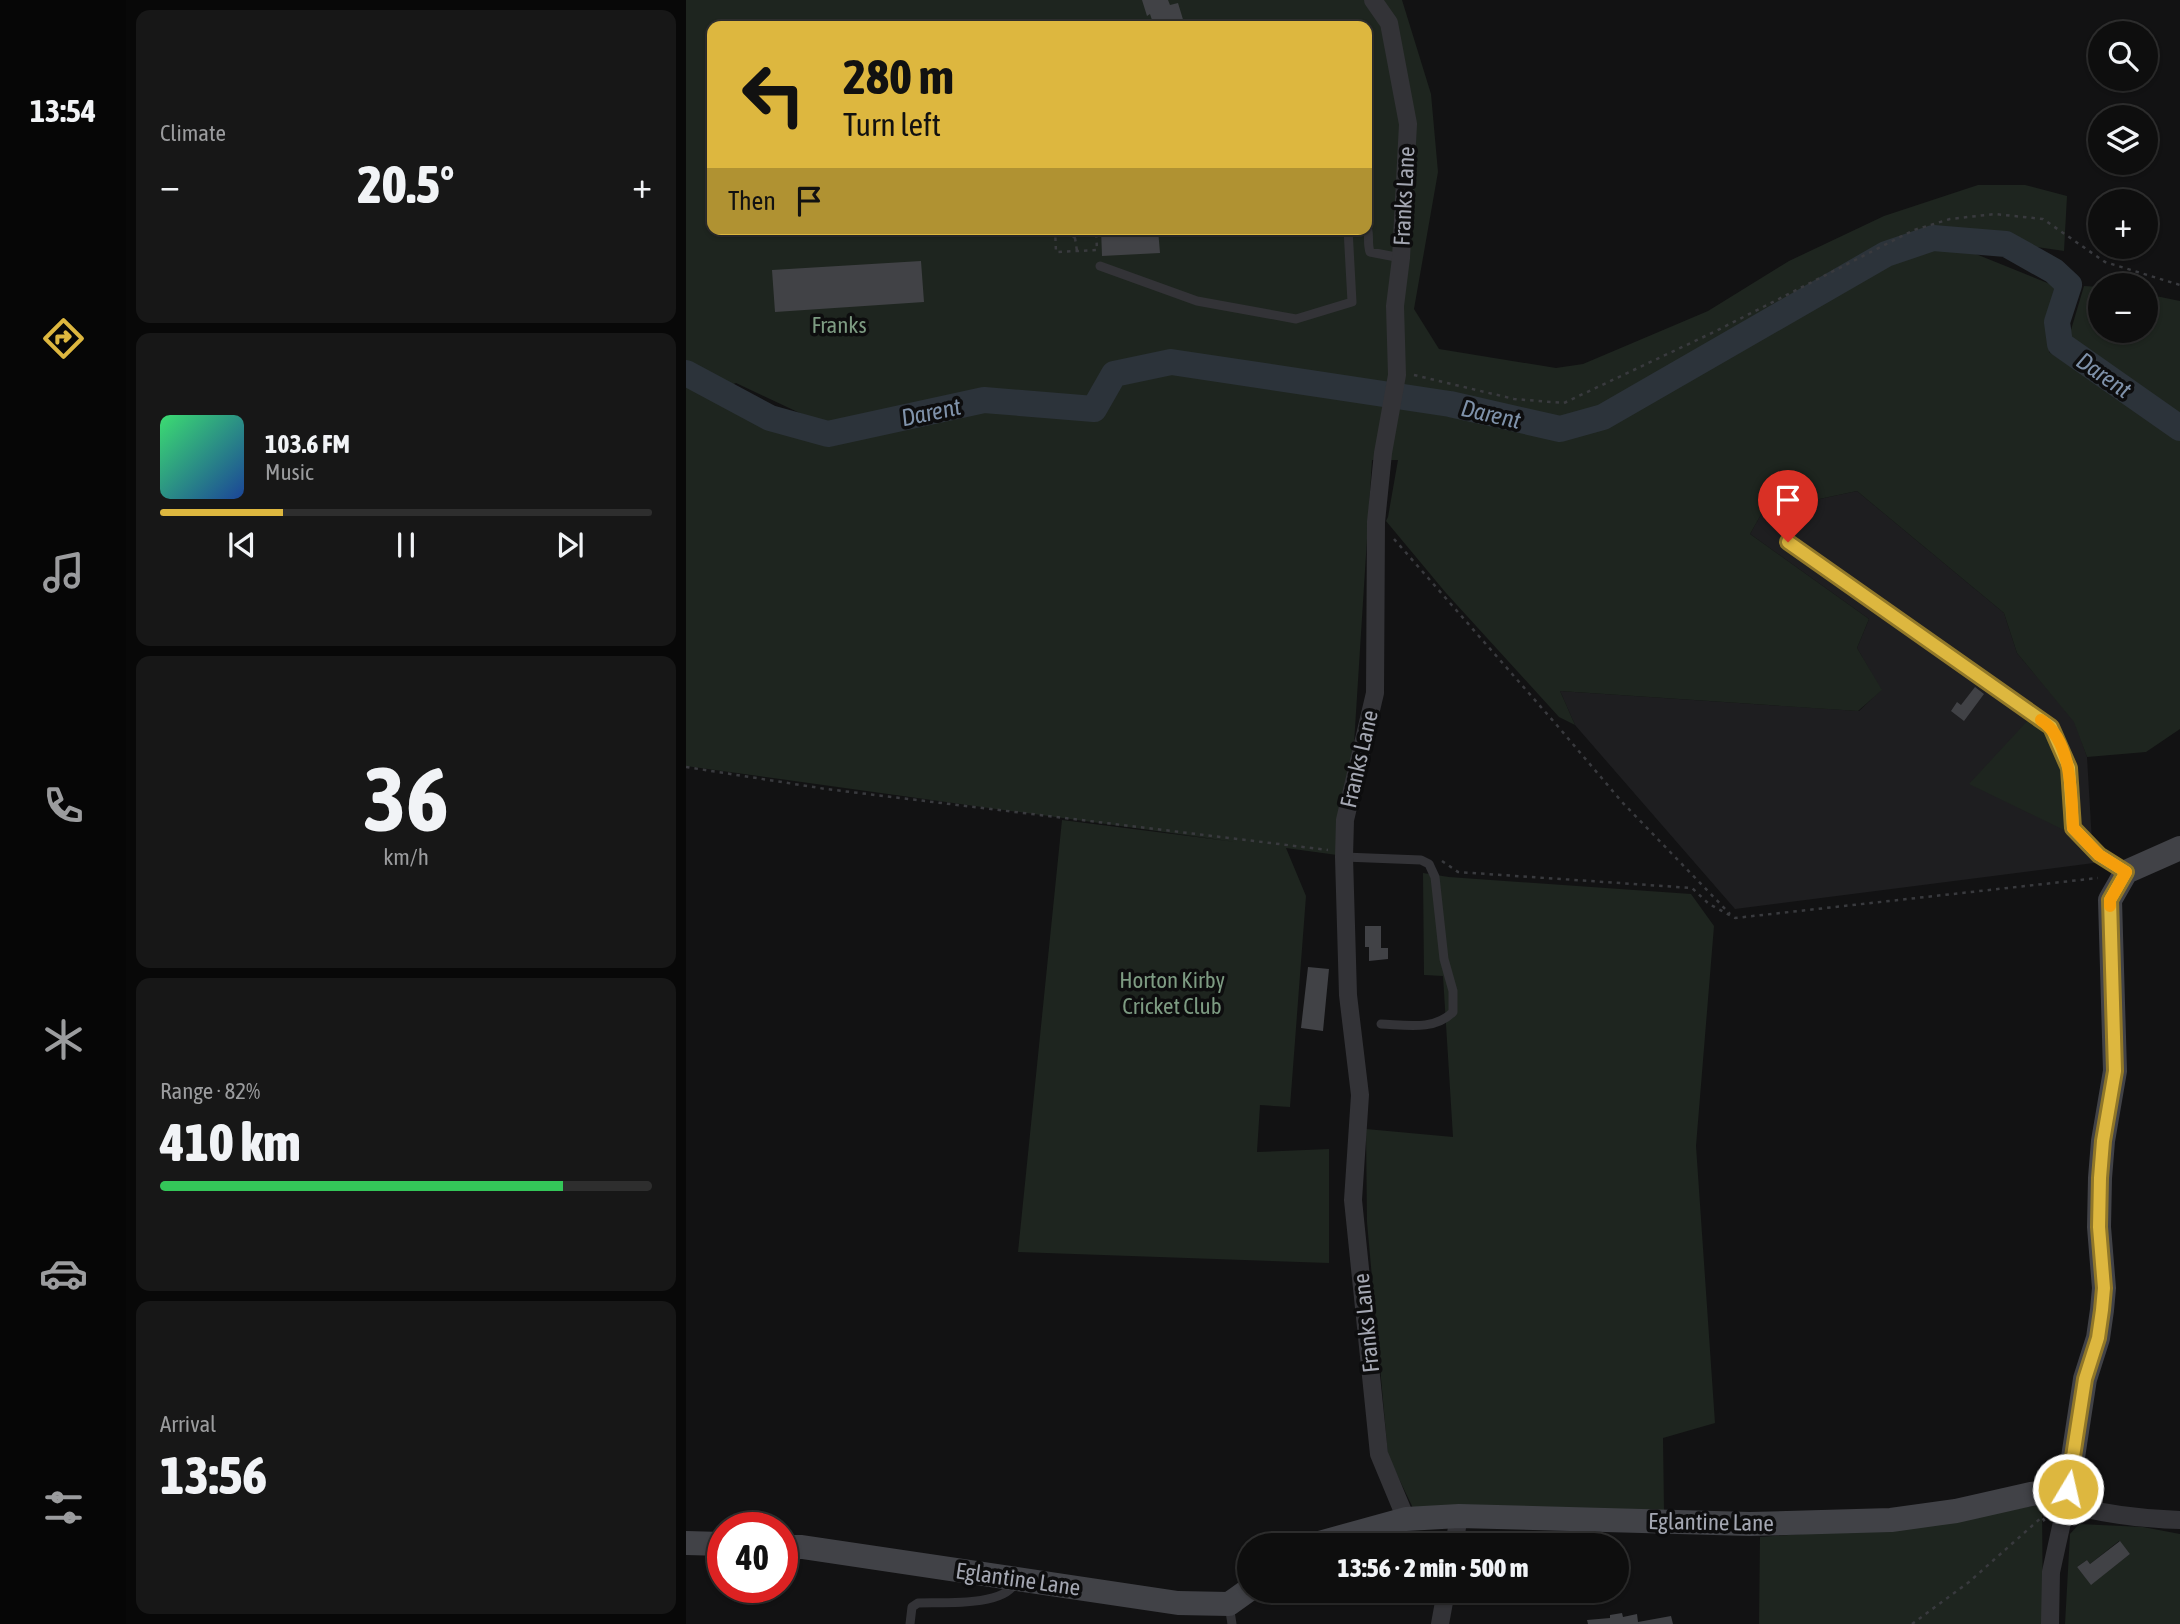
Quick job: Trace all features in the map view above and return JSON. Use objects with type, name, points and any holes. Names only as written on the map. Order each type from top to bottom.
[{"type":"street","name":"Franks Lane","points":[[1373,0],[1389,23],[1408,124],[1401,258],[1395,306],[1397,374],[1383,453],[1376,522],[1375,693],[1345,820],[1344,854],[1348,995],[1360,1095],[1353,1200],[1379,1454],[1406,1519]]},
{"type":"street","points":[[2050,1624],[2051,1572],[2067,1496],[2085,1379],[2098,1338],[2104,1288],[2099,1227],[2100,1178],[2103,1141],[2115,1071],[2110,900],[2126,872],[2180,848]]},
{"type":"street","name":"Eglantine Lane","points":[[1355,1533],[1406,1519],[1459,1516],[1750,1524],[1891,1520],[1956,1511],[2031,1493],[2067,1496]]},
{"type":"street","points":[[2067,1496],[2098,1512],[2148,1519],[2180,1520]]},
{"type":"street","points":[[1456,1533],[1459,1516]]},
{"type":"street","points":[[686,1543],[707,1544]]},
{"type":"street","name":"Eglantine Lane","points":[[798,1547],[1178,1603],[1230,1614]]},
{"type":"street","points":[[1440,1624],[1444,1603]]},
{"type":"lane","points":[[1100,266],[1197,301],[1296,319],[1352,302],[1348,235]]},
{"type":"lane","points":[[1369,235],[1367,244],[1370,252],[1401,258]]},
{"type":"lane","points":[[1788,542],[2051,727],[2069,768],[2073,828],[2099,855],[2126,872]]},
{"type":"lane","points":[[1344,854],[1421,860],[1429,864],[1436,877],[1444,959],[1453,991],[1452,1012],[1444,1021],[1431,1025],[1381,1024]]},
{"type":"lane","points":[[910,1624],[912,1607],[918,1603],[974,1601],[999,1596],[1012,1589],[1017,1578]]},
{"type":"path","points":[[1397,374],[1408,374],[1514,399],[1564,403],[1716,331],[1914,230],[1950,219],[1995,214],[2043,219],[2105,262],[2180,285]]},
{"type":"path","points":[[1055,235],[1056,252],[1097,250],[1098,235]]},
{"type":"path","points":[[1077,251],[1075,237],[1080,235]]},
{"type":"path","points":[[1376,522],[1384,527],[1622,802],[1735,918]]},
{"type":"path","points":[[686,766],[839,791],[1344,854]]},
{"type":"path","points":[[1439,859],[1458,872],[1692,888],[1709,904],[1735,918],[2085,881],[2126,872]]},
{"type":"path","points":[[1912,1624],[1969,1582],[2042,1517]]},
{"type":"shaded area","points":[[1857,491],[2004,613],[2017,653],[2075,722],[2087,757],[2092,842],[2117,860],[1735,909],[1575,725],[1560,691],[1859,711],[1881,690],[1857,648],[1869,619],[1750,534],[1763,511]]},
{"type":"green space","points":[[686,0],[1402,0],[1431,94],[1438,172],[1414,309],[1439,349],[1556,368],[1583,364],[1708,311],[1789,261],[1884,216],[1978,185],[2025,185],[2067,196],[2064,251],[2003,242],[1961,248],[2060,288],[2049,352],[2180,440],[2180,729],[2146,752],[2087,757],[2074,722],[2017,653],[2004,613],[1857,491],[1763,511],[1750,534],[1869,619],[1857,648],[1882,690],[1858,711],[1560,691],[1575,725],[1559,717],[1446,593],[1386,521],[1398,460],[1372,460],[1354,744],[1337,855],[1286,848],[1306,896],[1290,1107],[1260,1105],[1257,1152],[1329,1149],[1329,1263],[1018,1252],[1062,820],[1236,842],[686,766]],"holes":[[[1185,359],[1278,367],[1348,377]],[[736,383],[821,423],[962,411],[832,441],[758,424],[709,394]]]},
{"type":"green space","points":[[2084,286],[2088,286],[2088,343],[2158,343],[2158,296],[2180,301],[2180,415],[2068,340]]},
{"type":"green space","points":[[2031,717],[2062,751],[2066,831],[1969,784]]},
{"type":"green space","points":[[1423,873],[1691,894],[1714,926],[1696,1146],[1715,1423],[1663,1438],[1664,1511],[1413,1508],[1388,1456],[1367,1222],[1366,1129],[1453,1137],[1443,976],[1424,975]]},
{"type":"green space","points":[[2042,1504],[2043,1624],[1759,1624],[1760,1537],[1931,1525]]},
{"type":"green space","points":[[2079,1524],[2143,1527],[2180,1534],[2180,1624],[2065,1624],[2070,1534]],"holes":[[[2119,1541],[2130,1554],[2091,1584],[2077,1567],[2087,1560],[2090,1564]]]},
{"type":"building","points":[[1142,0],[1168,0],[1170,5],[1178,3],[1183,21],[1152,21],[1150,14],[1147,16]]},
{"type":"building","points":[[1101,235],[1158,235],[1160,253],[1102,256]]},
{"type":"building","points":[[921,261],[924,302],[775,312],[772,270]]},
{"type":"building","points":[[1975,687],[1984,694],[1964,721],[1951,711],[1957,702],[1961,705]]},
{"type":"building","points":[[1365,926],[1381,926],[1381,948],[1388,948],[1388,959],[1369,961],[1369,947],[1365,947]]},
{"type":"building","points":[[1308,967],[1329,969],[1323,1031],[1301,1028]]},
{"type":"building","points":[[2120,1541],[2130,1554],[2091,1585],[2077,1567],[2087,1560],[2090,1564]]},
{"type":"building","points":[[1622,1613],[1623,1617],[1637,1614],[1638,1622],[1671,1616],[1673,1624],[1588,1624],[1587,1620],[1610,1618],[1610,1615]]},
{"type":"waterway","name":"Darent","points":[[686,373],[770,418],[828,434],[984,400],[1094,409],[1114,374],[1171,362],[1450,404],[1560,429],[1603,417],[1886,254],[1933,238],[2006,244],[2054,271],[2069,285],[2057,322],[2060,344],[2180,428]]},
{"type":"slow traffic","points":[[2041,720],[2051,727],[2069,768],[2073,828],[2099,855],[2126,872],[2110,900],[2110,906]]},
{"type":"route","points":[[1788,542],[2051,727],[2069,768],[2073,828],[2099,855],[2126,872],[2110,900],[2115,1071],[2103,1141],[2100,1178],[2100,1256],[2104,1288],[2102,1310],[2098,1338],[2085,1379],[2068,1489]]},
{"type":"park label","name":"Franks","points":[[839,325]]},
{"type":"park label","name":"Horton Kirby Cricket Club","points":[[1172,993]]}]
